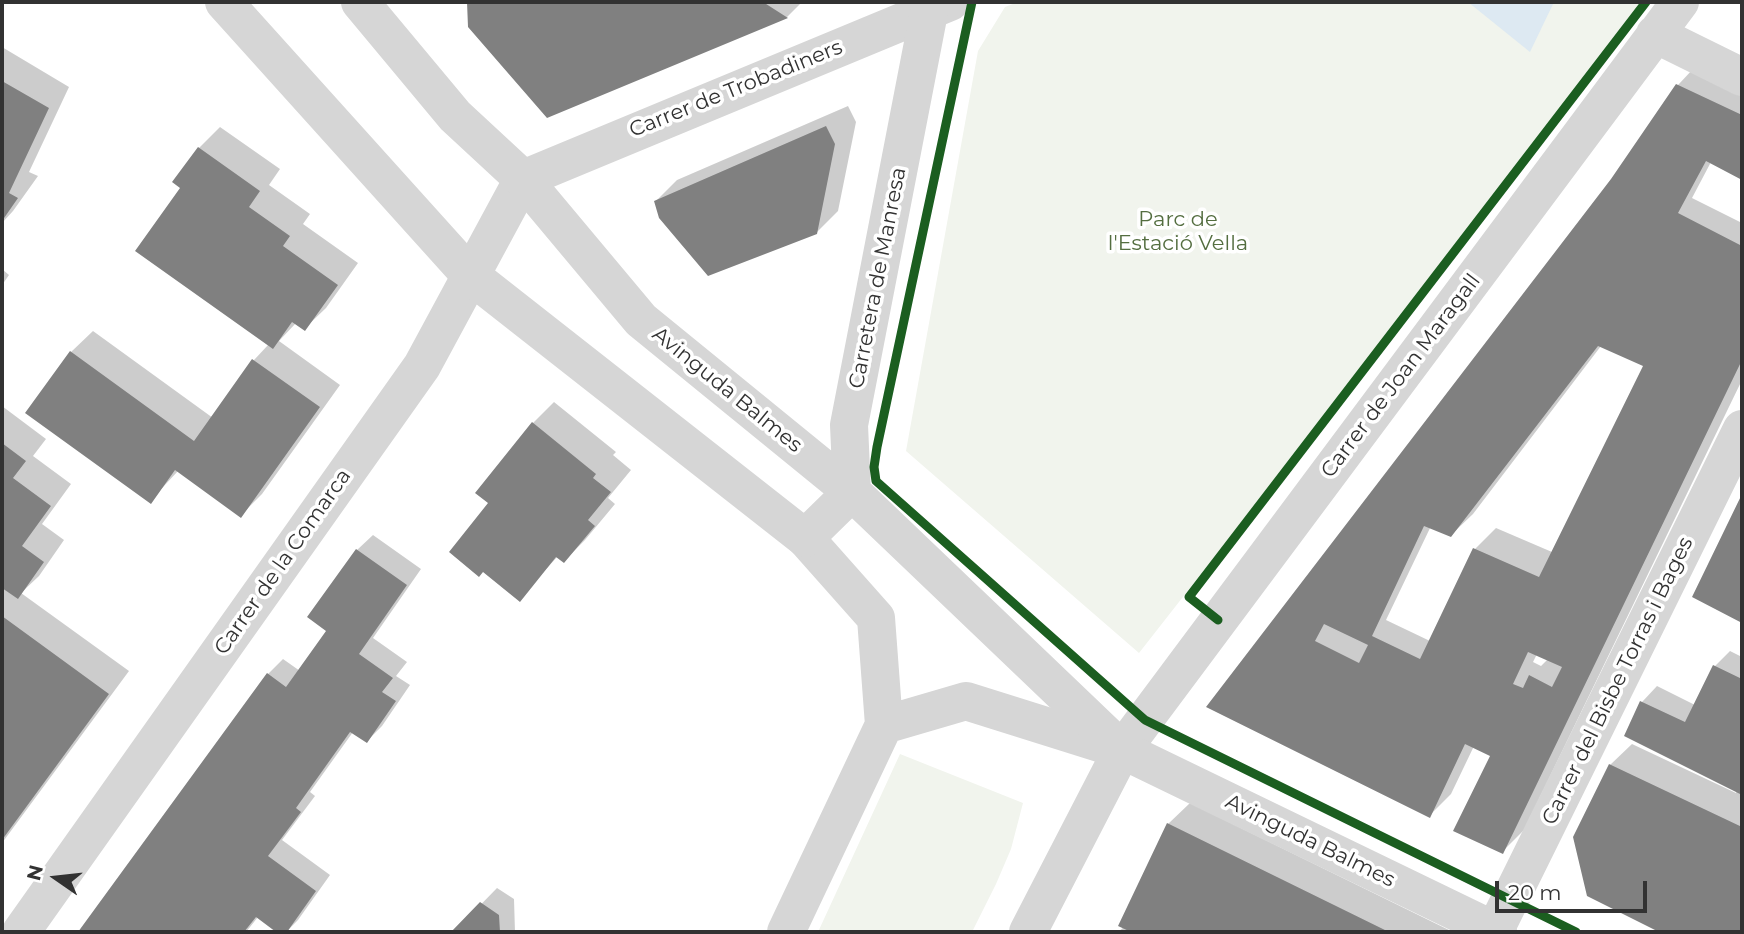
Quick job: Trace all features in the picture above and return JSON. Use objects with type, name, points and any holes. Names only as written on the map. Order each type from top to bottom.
[{"type":"street","points":[[224,2],[470,275],[806,538],[876,618],[884,725],[786,932]]},
{"type":"street","name":"Avinguda Balmes","points":[[360,2],[455,116],[523,178],[641,320],[852,492],[1122,750]]},
{"type":"street","name":"Carrer de Joan Maragall","points":[[1028,932],[1122,750],[1681,2]]},
{"type":"street","name":"Carrer de Trobadiners","points":[[523,178],[936,5]]},
{"type":"street","name":"Carretera de Manresa","points":[[852,492],[849,425],[936,5]]},
{"type":"street","points":[[1655,34],[1742,77]]},
{"type":"street","name":"Carrer de la Comarca","points":[[22,932],[422,366],[523,178]]},
{"type":"street","name":"Carrer del Bisbe Torras i Bages","points":[[1496,932],[1742,429]]},
{"type":"street","points":[[806,538],[852,492]]},
{"type":"street","name":"Avinguda Balmes","points":[[884,725],[966,701],[1122,750],[1496,932]]},
{"type":"green space","name":"Parc de l'Estació Vella","points":[[1018,2],[1649,2],[1139,653],[906,451],[978,51],[1005,7]]},
{"type":"green space","points":[[900,754],[1023,803],[1011,849],[996,884],[972,932],[818,932]]},
{"type":"shaded area","points":[[1468,2],[1554,2],[1530,52]]},
{"type":"building","points":[[467,2],[763,2],[788,18],[547,118],[468,27]]},
{"type":"building","points":[[2,81],[49,108],[9,193],[18,198],[2,221]]},
{"type":"building","points":[[1676,84],[1742,115],[1742,180],[1706,161],[1678,213],[1742,246],[1742,360],[1503,854],[1453,831],[1490,756],[1465,744],[1430,818],[1206,707],[1611,179]],"holes":[[[1598,346],[1643,366],[1539,577],[1473,548],[1420,659],[1372,636],[1424,526],[1451,537]],[[1324,624],[1368,645],[1359,663],[1315,641]],[[1528,652],[1562,667],[1552,687],[1529,675],[1523,688],[1513,684]]]},
{"type":"building","points":[[826,126],[835,144],[817,234],[708,276],[659,218],[654,201]]},
{"type":"building","points":[[198,147],[260,191],[249,207],[290,236],[283,246],[338,285],[305,331],[292,322],[273,349],[135,251],[180,188],[172,182]]},
{"type":"building","points":[[70,351],[194,441],[252,359],[320,407],[241,518],[175,470],[151,504],[25,413]]},
{"type":"building","points":[[532,422],[596,474],[593,478],[611,492],[588,520],[595,526],[564,563],[556,557],[520,602],[483,572],[479,577],[449,552],[488,503],[475,493]]},
{"type":"building","points":[[2,443],[26,461],[13,478],[51,506],[22,546],[44,562],[18,599],[2,588]]},
{"type":"building","points":[[1742,494],[1742,623],[1692,597]]},
{"type":"building","points":[[356,549],[407,585],[359,654],[393,678],[382,692],[396,701],[367,743],[350,732],[296,808],[301,812],[268,856],[316,891],[287,932],[276,932],[256,917],[244,932],[78,932],[267,673],[286,687],[326,631],[307,617]]},
{"type":"building","points":[[2,616],[109,694],[2,840]]},
{"type":"building","points":[[1713,665],[1742,679],[1742,795],[1624,736],[1640,701],[1685,722]]},
{"type":"building","points":[[1609,764],[1742,827],[1742,932],[1659,932],[1587,896],[1573,837]]},
{"type":"building","points":[[1167,823],[1389,932],[1131,932],[1118,926]]},
{"type":"building","points":[[480,902],[499,915],[500,932],[451,932]]},
{"type":"cycle path","points":[[972,2],[877,447],[874,467],[876,481],[1145,720],[1576,932]]},
{"type":"cycle path","points":[[1218,620],[1189,597],[1646,2]]}]
